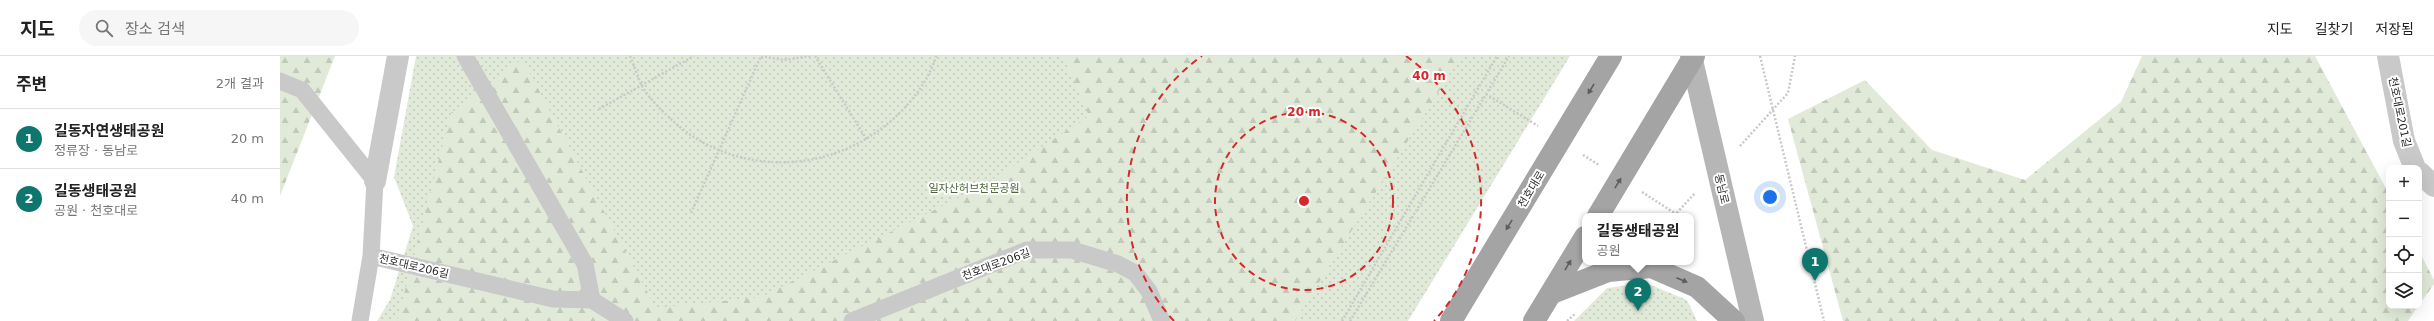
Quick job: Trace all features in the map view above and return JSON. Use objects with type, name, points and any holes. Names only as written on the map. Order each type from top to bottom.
[{"type":"main road","name":"천호대로","points":[[1451,321],[1611,56]]},
{"type":"main road","name":"동남로","points":[[1692,57],[1753,321]]},
{"type":"main road","points":[[1600,213],[1692,57]]},
{"type":"main road","points":[[1534,321],[1582,242]]},
{"type":"main road","points":[[1552,293],[1608,271],[1651,267],[1697,287],[1734,321]]},
{"type":"street","name":"천호대로206길","points":[[375,181],[398,56]]},
{"type":"street","name":"천호대로201길","points":[[2388,56],[2404,141],[2414,165]]},
{"type":"street","points":[[2422,175],[2434,186]]},
{"type":"lane","points":[[465,56],[585,264],[592,300],[626,321]]},
{"type":"lane","points":[[280,81],[302,90],[375,181]]},
{"type":"lane","name":"천호대로206길","points":[[375,181],[371,256],[553,299],[592,300]]},
{"type":"lane","name":"천호대로206길","points":[[852,321],[1027,250],[1072,250],[1118,264],[1135,273],[1149,291],[1162,321]]},
{"type":"lane","points":[[360,321],[371,256]]},
{"type":"path","points":[[630,56],[642,85],[663,112],[689,135],[720,152],[756,162],[795,163],[832,156],[867,140],[895,119],[918,92],[936,56]]},
{"type":"path","points":[[599,109],[694,56]]},
{"type":"path","points":[[691,213],[720,152],[761,56],[784,60],[811,56]]},
{"type":"path","points":[[815,56],[867,140]]},
{"type":"path","points":[[1342,321],[1497,56]]},
{"type":"path","points":[[1350,321],[1509,56]]},
{"type":"path","points":[[1760,56],[1824,321]]},
{"type":"path","points":[[1677,213],[1773,111],[1788,93],[1795,56]]},
{"type":"green space","points":[[280,56],[335,56],[280,196]]},
{"type":"green space","name":"일자산허브천문공원","points":[[416,56],[1570,56],[1408,321],[377,321],[390,300],[413,226],[394,177]]},
{"type":"green space","points":[[1063,56],[1461,56],[1295,321],[397,321],[451,113],[522,59],[656,308],[761,297],[984,185],[1089,116]]},
{"type":"green space","points":[[2142,56],[2315,56],[2386,188],[2386,309],[2416,309],[2408,321],[1843,321],[1788,119],[1865,80],[1932,150],[2025,180],[2121,102]]},
{"type":"green space","points":[[2422,257],[2434,280],[2434,284],[2422,301]]},
{"type":"green space","points":[[1646,283],[1687,300],[1697,321],[1574,321],[1607,288]]},
{"type":"place","name":"길동자연생태공원","points":[[1815,281]]},
{"type":"place","name":"길동생태공원","points":[[1638,311]]}]
